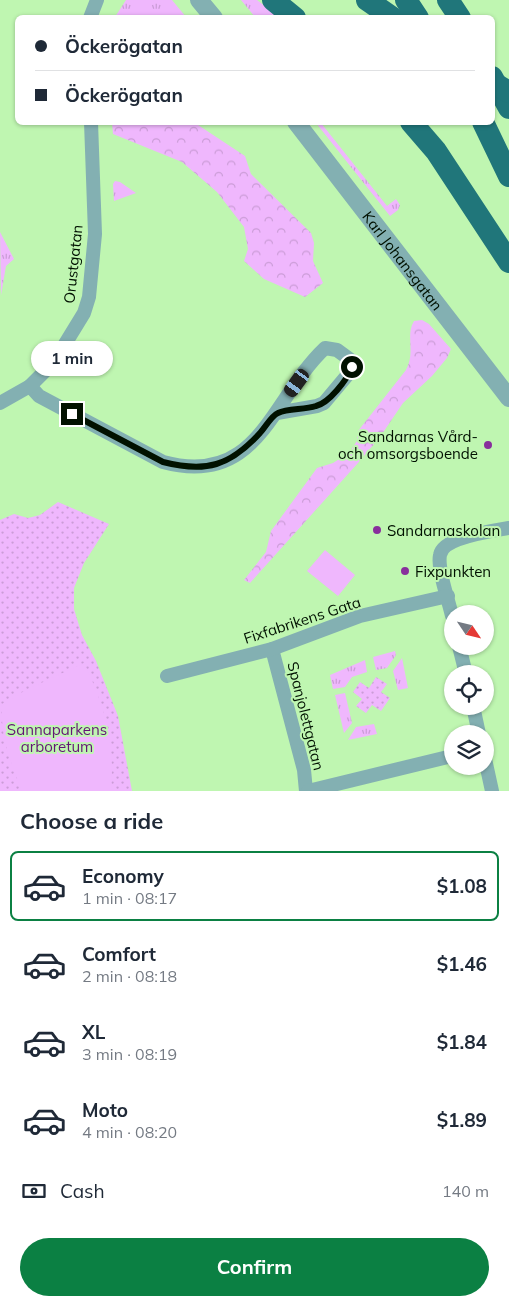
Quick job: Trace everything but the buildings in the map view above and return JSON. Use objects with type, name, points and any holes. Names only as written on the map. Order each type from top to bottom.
[{"type":"highway","points":[[273,0],[291,15]]},
{"type":"highway","points":[[367,0],[389,15]]},
{"type":"highway","points":[[406,0],[416,15]]},
{"type":"highway","points":[[448,0],[458,15]]},
{"type":"highway","points":[[495,82],[509,108]]},
{"type":"highway","points":[[495,84],[509,92]]},
{"type":"highway","points":[[414,125],[436,151],[509,262]]},
{"type":"highway","points":[[484,125],[509,176]]},
{"type":"street","points":[[91,15],[97,0]]},
{"type":"street","points":[[199,0],[212,15]]},
{"type":"street","name":"Orustgatan","points":[[0,403],[30,386],[54,362],[84,313],[89,297],[95,234],[91,125]]},
{"type":"street","name":"Karl Johansgatan","points":[[298,125],[509,398]]},
{"type":"street","points":[[30,386],[39,396],[163,462],[201,468],[231,459],[245,448],[277,413],[325,348],[337,350],[352,361],[350,372],[324,403],[277,413]]},
{"type":"street","points":[[450,605],[439,557],[446,545],[462,538],[509,528]]},
{"type":"street","name":"Fixfabrikens Gata","points":[[167,676],[272,649],[360,616],[448,596]]},
{"type":"street","name":"Spanjolettgatan","points":[[272,649],[304,770],[307,791]]},
{"type":"street","points":[[307,791],[444,758]]},
{"type":"street","points":[[488,775],[492,791]]},
{"type":"green space","points":[[126,0],[172,0],[184,15],[116,15]]},
{"type":"green space","points":[[241,0],[257,0],[276,15],[253,15]]},
{"type":"green space","points":[[112,125],[198,125],[245,156],[251,174],[311,233],[314,243],[313,261],[323,283],[305,297],[264,279],[244,261],[248,249],[244,227],[217,192],[182,162],[113,134]]},
{"type":"green space","points":[[318,125],[323,125],[387,206],[396,199],[400,205],[398,210],[390,216]]},
{"type":"green space","points":[[115,181],[120,182],[136,193],[114,201],[113,184]]},
{"type":"green space","points":[[0,232],[14,259],[6,266],[1,295]]},
{"type":"green space","points":[[422,320],[429,324],[451,349],[447,358],[432,376],[403,403],[380,437],[358,463],[250,583],[244,580],[266,552],[271,531],[317,468],[333,463],[349,453],[357,441],[358,431],[406,370],[410,356],[411,327],[414,321]]},
{"type":"green space","points":[[58,502],[109,524],[84,563],[74,588],[74,609],[82,635],[96,661],[118,716],[132,791],[0,791],[0,520],[14,514],[28,518],[40,515]]},
{"type":"green space","points":[[325,550],[355,575],[338,596],[307,571]]},
{"type":"green space","points":[[395,651],[396,655],[387,668],[376,670],[373,657]]},
{"type":"green space","points":[[402,658],[408,688],[398,690],[393,671]]},
{"type":"green space","points":[[365,660],[367,672],[352,677],[345,687],[333,689],[330,675]]},
{"type":"green space","name":"Sannaparkens arboretum","points":[[84,663],[98,694],[107,725],[111,756],[111,791],[22,791],[4,737],[2,704],[26,690]]},
{"type":"green space","points":[[376,677],[387,684],[381,692],[390,698],[381,711],[372,705],[366,713],[356,706],[362,699],[353,692],[360,682],[369,688]]},
{"type":"green space","points":[[345,693],[352,723],[344,733],[335,695]]},
{"type":"green space","points":[[374,724],[377,734],[348,740],[356,727]]},
{"type":"place","name":"Sandarnas Vård- och omsorgsboende","points":[[488,445]]},
{"type":"place","name":"Sandarnaskolan","points":[[377,530]]},
{"type":"place","name":"Fixpunkten","points":[[405,571]]},
{"type":"route","points":[[72,414],[163,462],[201,468],[231,459],[260,433],[277,413],[324,403],[352,367]]}]
